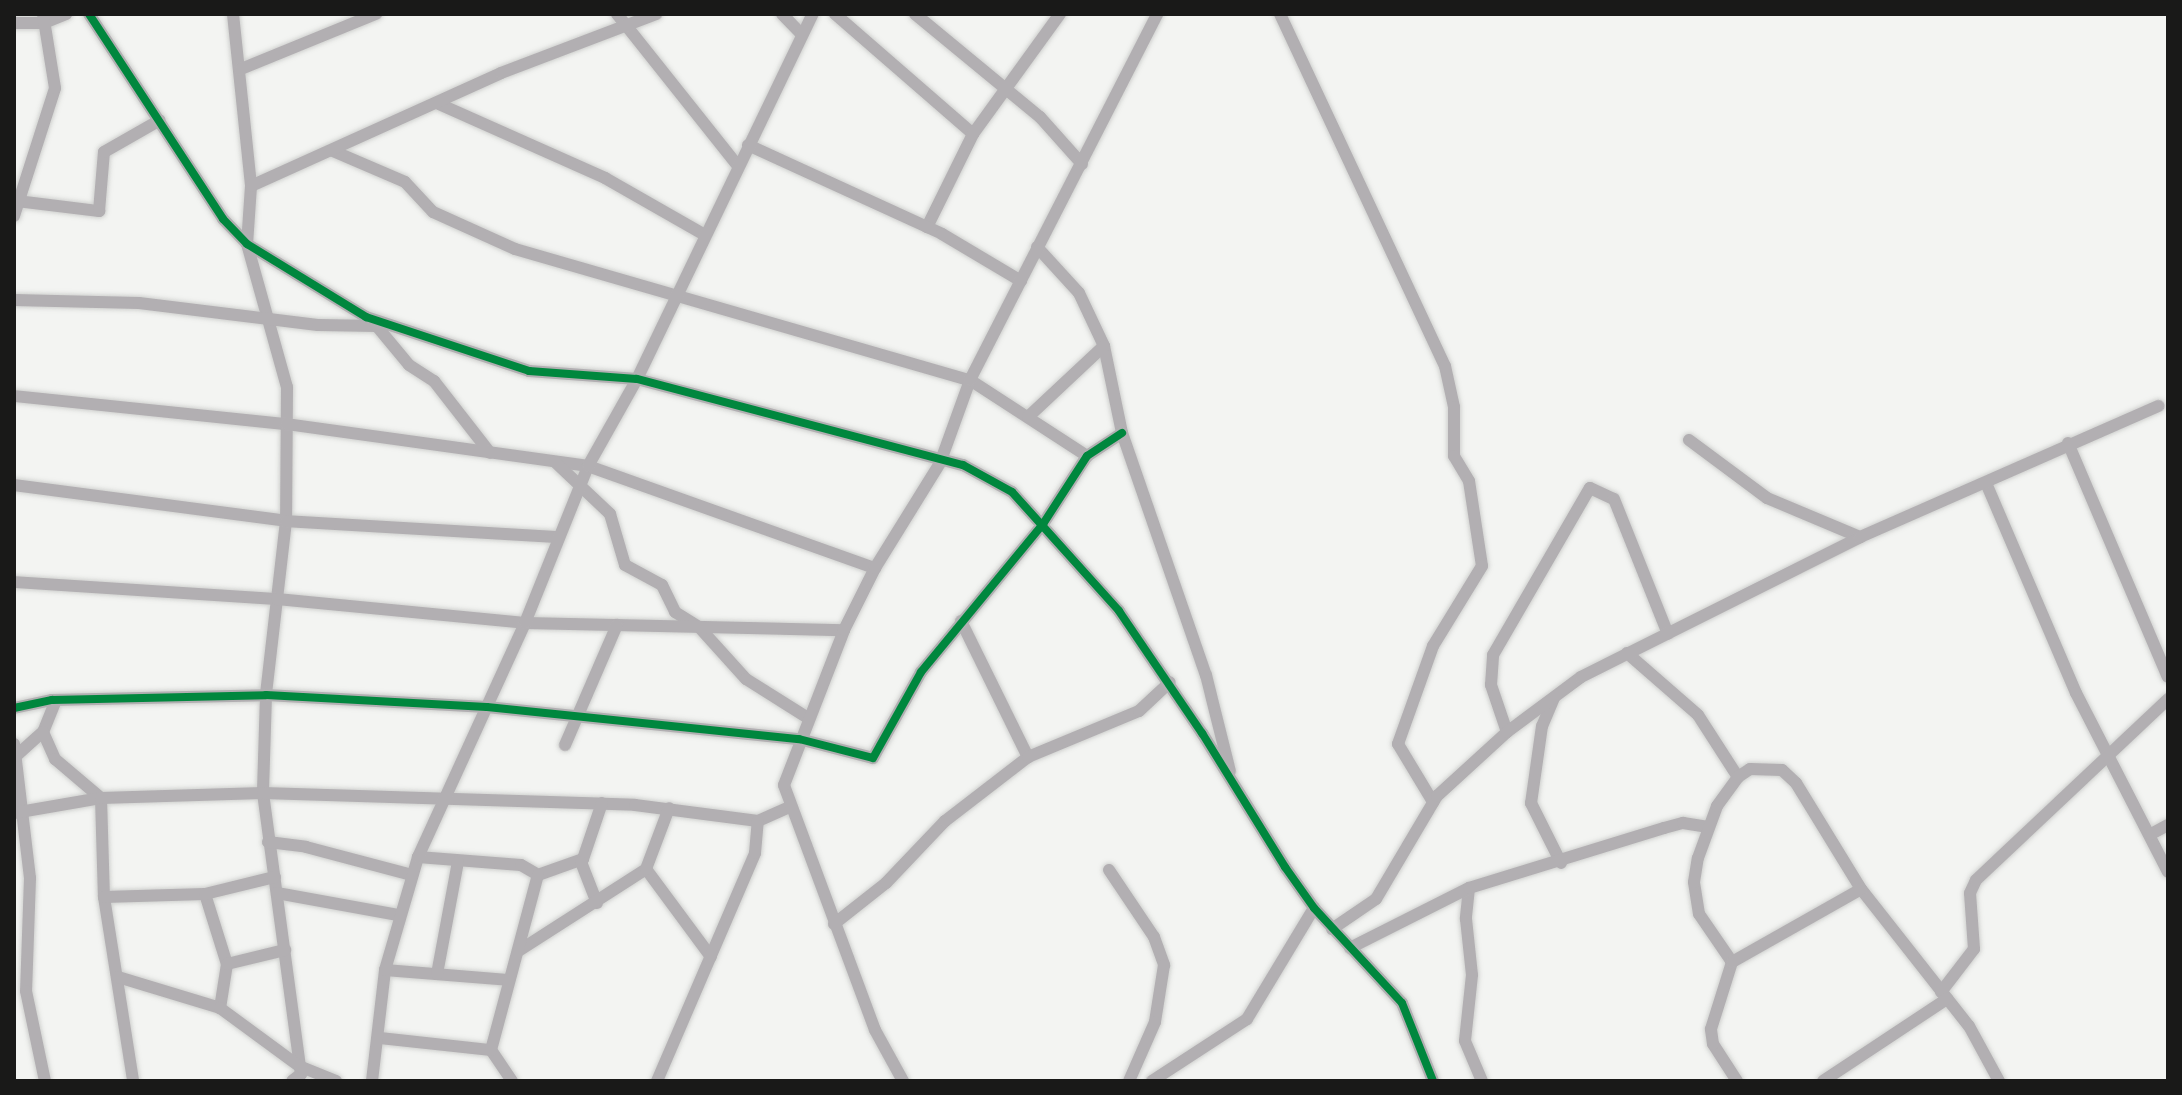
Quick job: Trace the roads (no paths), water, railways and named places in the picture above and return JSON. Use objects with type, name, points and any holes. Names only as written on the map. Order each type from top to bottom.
[{"type":"street","points":[[14,23],[66,14]]},
{"type":"street","points":[[89,14],[223,219],[247,244],[378,326],[409,365],[434,381],[490,453]]},
{"type":"street","points":[[233,14],[251,186],[247,244],[287,387],[286,521],[266,695],[263,793],[299,1075]]},
{"type":"street","points":[[241,69],[376,14]]},
{"type":"street","points":[[251,186],[622,19],[656,14]]},
{"type":"street","points":[[782,14],[801,34]]},
{"type":"street","points":[[372,1081],[380,1038],[385,970],[398,915],[418,857],[525,623],[588,466],[637,379],[813,14]]},
{"type":"street","points":[[835,14],[973,134]]},
{"type":"street","points":[[915,14],[1009,91],[1082,164]]},
{"type":"street","points":[[927,227],[973,134],[1009,91],[1060,14]]},
{"type":"street","points":[[903,1081],[875,1030],[784,785],[799,739],[844,630],[875,568],[940,463],[970,380],[1157,14]]},
{"type":"street","points":[[1280,14],[1445,366],[1454,407],[1454,456],[1469,481],[1482,566],[1433,646],[1398,744],[1433,802]]},
{"type":"street","points":[[14,216],[55,88],[43,18]]},
{"type":"street","points":[[622,19],[738,166]]},
{"type":"street","points":[[439,104],[605,178],[705,235]]},
{"type":"street","points":[[17,201],[99,211],[104,152],[160,120]]},
{"type":"street","points":[[748,145],[927,227],[1021,281]]},
{"type":"street","points":[[333,151],[405,182],[433,212],[515,249],[609,272],[675,299],[814,332],[970,380],[1087,456]]},
{"type":"street","points":[[1037,247],[1079,293],[1104,346],[1122,433],[1206,675],[1233,785]]},
{"type":"street","points":[[14,300],[139,303],[268,315],[318,325],[378,326]]},
{"type":"street","points":[[366,317],[529,371],[637,379],[940,463],[963,465],[1012,492],[1119,611],[1170,682],[1314,908],[1402,1003],[1433,1081]]},
{"type":"street","points":[[1028,417],[1104,346]]},
{"type":"street","points":[[14,396],[286,424],[588,466],[875,568]]},
{"type":"street","points":[[1332,929],[1376,899],[1433,802],[1507,732],[1555,695],[1627,653],[1860,537],[1986,483],[2068,443],[2159,406]]},
{"type":"street","points":[[14,708],[56,700],[266,695],[487,707],[799,739],[873,758],[921,672],[1043,524],[1087,456],[1122,433]]},
{"type":"street","points":[[1689,440],[1767,498],[1860,537]]},
{"type":"street","points":[[2068,443],[2168,677]]},
{"type":"street","points":[[555,462],[610,514],[625,565],[662,585],[675,612],[699,627],[746,679],[808,718]]},
{"type":"street","points":[[1986,483],[2076,693],[2168,872]]},
{"type":"street","points":[[14,485],[286,521],[559,537]]},
{"type":"street","points":[[1507,732],[1491,685],[1493,655],[1590,488],[1614,499],[1668,634]]},
{"type":"street","points":[[14,582],[277,599],[525,623],[844,630]]},
{"type":"street","points":[[961,621],[1028,757]]},
{"type":"street","points":[[565,745],[617,625]]},
{"type":"street","points":[[1627,653],[1698,715],[1738,777]]},
{"type":"street","points":[[834,924],[886,883],[945,821],[1028,757],[1139,711],[1170,682]]},
{"type":"street","points":[[1555,695],[1542,726],[1531,803],[1561,863]]},
{"type":"street","points":[[1823,1081],[1944,995],[1974,949],[1970,893],[1976,880],[2168,699]]},
{"type":"street","points":[[45,1081],[26,991],[30,889],[15,750],[43,732],[56,700]]},
{"type":"street","points":[[43,732],[55,759],[101,798],[104,897],[133,1081]]},
{"type":"street","points":[[1732,962],[1699,914],[1694,882],[1707,827],[1738,777],[1750,769],[1782,770],[1796,783],[1861,889],[1944,995],[1999,1081]]},
{"type":"street","points":[[20,811],[101,798],[263,793],[444,795],[602,803],[669,808],[758,821],[790,807]]},
{"type":"street","points":[[597,903],[581,862],[597,829],[602,803]]},
{"type":"street","points":[[520,950],[646,869],[669,808]]},
{"type":"street","points":[[657,1081],[755,853],[758,821]]},
{"type":"street","points":[[1350,948],[1469,888],[1561,863],[1683,823],[1707,827]]},
{"type":"street","points":[[2151,834],[2168,825]]},
{"type":"street","points":[[268,842],[306,847],[412,875]]},
{"type":"street","points":[[418,857],[521,865],[538,875],[581,862]]},
{"type":"street","points":[[437,974],[458,862]]},
{"type":"street","points":[[646,869],[711,957]]},
{"type":"street","points":[[1109,870],[1154,937],[1164,965],[1155,1022],[1129,1081]]},
{"type":"street","points":[[512,1081],[491,1050],[538,875]]},
{"type":"street","points":[[104,897],[205,894],[275,877]]},
{"type":"street","points":[[1469,888],[1466,919],[1472,975],[1465,1041],[1482,1081]]},
{"type":"street","points":[[1737,1081],[1713,1044],[1711,1029],[1732,962],[1861,889]]},
{"type":"street","points":[[277,893],[398,915]]},
{"type":"street","points":[[205,894],[227,964],[220,1008]]},
{"type":"street","points":[[1152,1081],[1247,1019],[1314,908]]},
{"type":"street","points":[[227,964],[285,950]]},
{"type":"street","points":[[385,970],[508,980]]},
{"type":"street","points":[[118,977],[220,1008],[299,1075],[336,1081]]},
{"type":"street","points":[[380,1038],[491,1050]]}]
